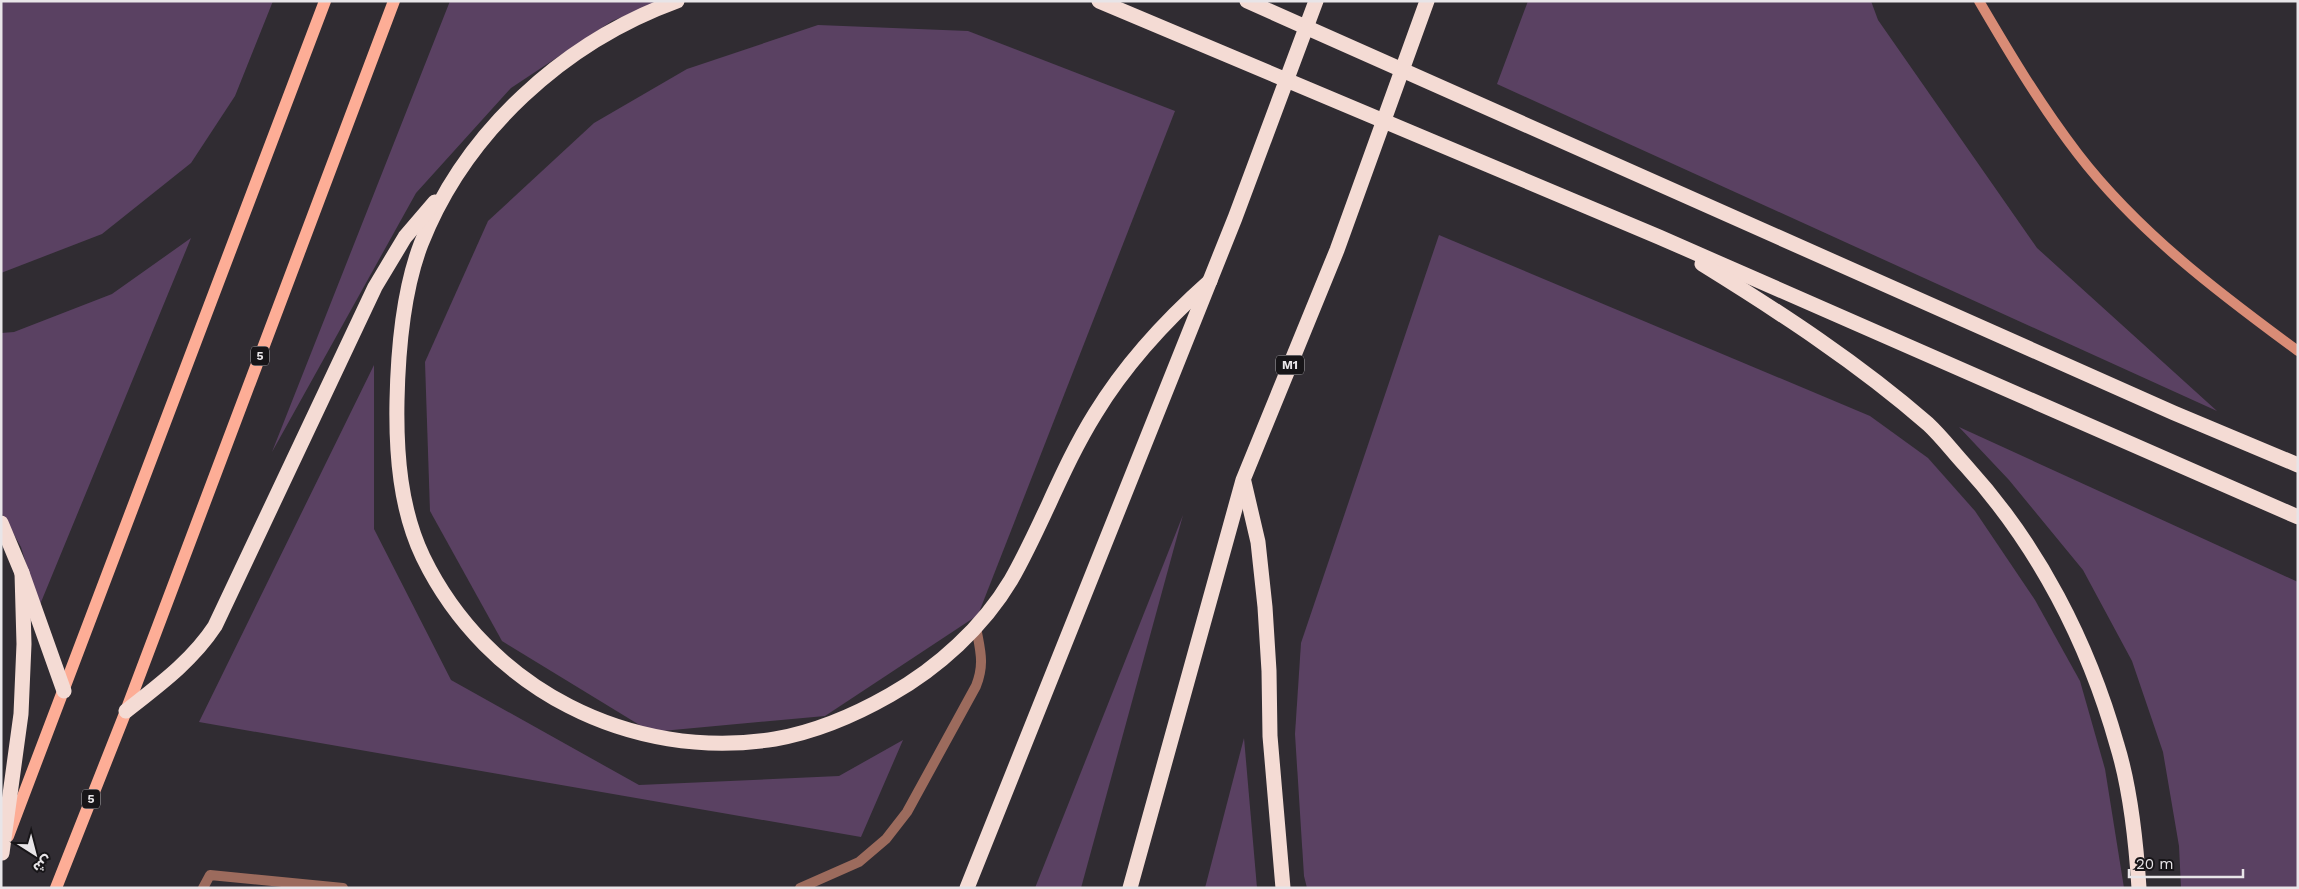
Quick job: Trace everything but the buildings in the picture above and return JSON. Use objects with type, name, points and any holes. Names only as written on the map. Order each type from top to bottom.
[{"type":"highway","points":[[126,711],[188,660],[216,626],[375,287],[405,237],[448,185],[487,132],[538,83],[594,42],[657,8],[677,1]]},
{"type":"highway","points":[[1099,1],[1659,237],[2298,517]]},
{"type":"highway","points":[[1247,1],[2156,405],[2298,466]]},
{"type":"highway","points":[[967,888],[1235,218],[1316,1]]},
{"type":"highway","name":"M1","points":[[1243,480],[1338,250],[1427,1]]},
{"type":"highway","points":[[448,185],[420,246],[405,307],[397,371],[397,434],[403,497],[422,555],[453,608],[493,654],[541,692],[596,720],[654,738],[716,744],[777,739],[836,722],[891,695],[936,665],[976,627],[1010,582],[1072,454],[1118,377],[1177,310],[1210,281]]},
{"type":"highway","points":[[1659,237],[1798,325],[1865,374],[1929,426],[1992,495],[2046,573],[2087,658],[2118,746],[2136,839],[2138,888]]},
{"type":"highway","points":[[1130,888],[1243,480]]},
{"type":"highway","points":[[1243,480],[1258,542],[1265,607],[1270,736],[1283,888]]},
{"type":"highway","points":[[1,522],[22,573],[64,691]]},
{"type":"highway","points":[[2,854],[21,714],[24,644],[22,573]]},
{"type":"main road","points":[[2,854],[326,1]]},
{"type":"main road","name":"5","points":[[56,888],[126,711],[394,1]]},
{"type":"street","points":[[1979,1],[2019,70],[2078,155],[2128,210],[2182,260],[2240,308],[2298,351]]},
{"type":"lane","points":[[800,888],[859,862],[886,839],[907,812],[976,686],[981,673],[982,659],[976,627]]},
{"type":"lane","points":[[203,888],[210,875],[343,888]]},
{"type":"shaded area","points":[[1,1],[273,1],[235,96],[191,163],[102,234],[1,273]]},
{"type":"shaded area","points":[[450,1],[662,1],[612,21],[511,88],[416,193],[272,452]]},
{"type":"shaded area","points":[[1528,1],[1871,1],[1878,20],[2037,248],[2217,411],[1497,84]]},
{"type":"shaded area","points":[[818,25],[968,31],[1175,111],[978,615],[825,716],[651,732],[502,641],[430,511],[425,362],[488,221],[594,123],[687,69]]},
{"type":"shaded area","points":[[1439,235],[1870,416],[1928,458],[1975,511],[2035,600],[2080,681],[2105,769],[2124,888],[1307,888],[1304,876],[1295,734],[1301,643]]},
{"type":"shaded area","points":[[191,238],[39,607],[21,547],[1,512],[1,333],[14,332],[112,294]]},
{"type":"shaded area","points":[[374,365],[374,529],[451,680],[639,785],[839,776],[903,740],[861,837],[199,722]]},
{"type":"shaded area","points":[[1959,427],[2298,582],[2298,888],[2181,888],[2179,846],[2163,752],[2132,661],[2083,570],[2009,480]]},
{"type":"shaded area","points":[[1183,515],[1081,888],[1035,888]]},
{"type":"shaded area","points":[[1244,738],[1257,888],[1205,888]]}]
